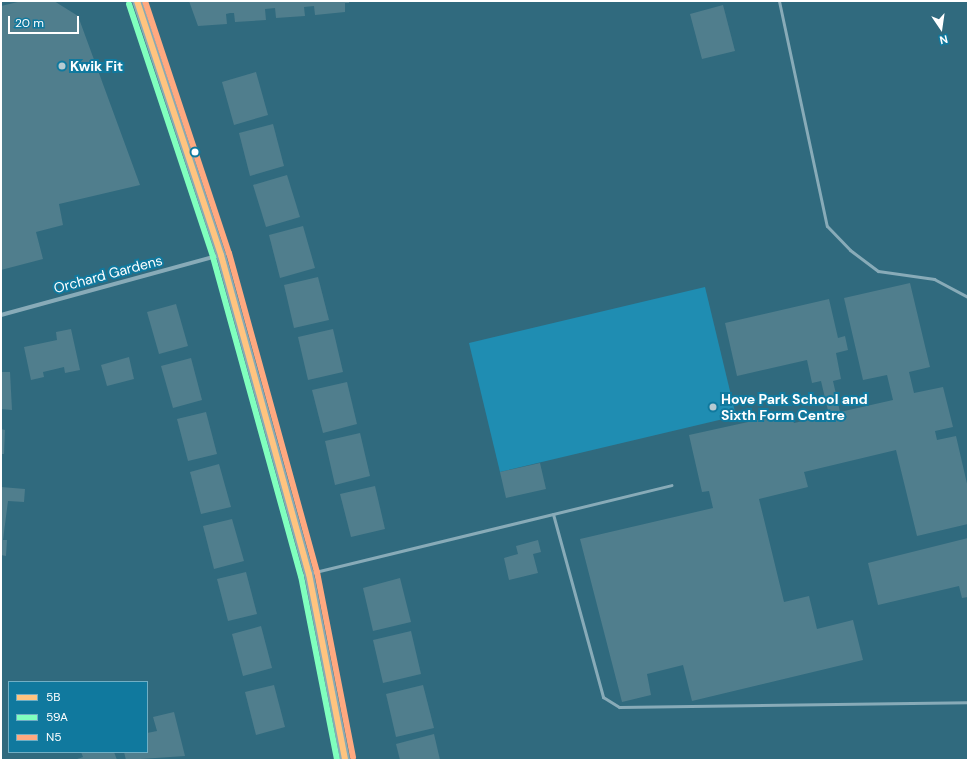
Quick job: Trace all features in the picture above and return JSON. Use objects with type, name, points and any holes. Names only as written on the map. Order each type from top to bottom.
[{"type":"main road","points":[[137,1],[221,255],[309,574],[345,760]]},
{"type":"street","name":"Orchard Gardens","points":[[1,315],[221,255]]},
{"type":"lane","points":[[779,1],[827,226],[850,250],[878,271],[934,279],[968,296]]},
{"type":"lane","points":[[309,574],[671,485]]},
{"type":"lane","points":[[553,514],[603,698],[619,707],[968,702]]},
{"type":"shaded area","points":[[705,287],[736,416],[500,472],[469,343]]},
{"type":"building","points":[[22,1],[54,1],[78,16],[140,185],[59,204],[63,225],[36,232],[43,259],[1,270],[1,6]]},
{"type":"building","points":[[189,1],[349,1],[349,3],[345,3],[345,12],[315,15],[314,6],[304,7],[305,16],[276,18],[275,8],[265,9],[266,20],[235,22],[234,13],[230,13],[226,14],[227,24],[198,26]]},
{"type":"building","points":[[723,5],[735,51],[702,59],[690,14]]},
{"type":"building","points":[[256,72],[268,115],[234,125],[222,82]]},
{"type":"building","points":[[273,124],[284,166],[250,176],[239,133]]},
{"type":"building","points":[[287,175],[300,217],[266,227],[253,185]]},
{"type":"building","points":[[303,226],[315,268],[280,278],[269,235]]},
{"type":"building","points":[[318,277],[329,320],[294,328],[284,285]]},
{"type":"building","points":[[910,283],[930,367],[909,372],[914,393],[943,387],[953,427],[935,431],[937,440],[956,436],[968,488],[968,524],[917,536],[896,450],[804,472],[808,487],[759,499],[784,602],[809,596],[817,629],[853,620],[863,660],[692,701],[683,665],[647,674],[651,695],[622,702],[580,539],[713,508],[709,491],[702,492],[689,435],[789,413],[794,423],[829,415],[821,381],[812,383],[807,360],[737,376],[725,323],[829,299],[838,338],[845,336],[848,350],[836,353],[841,379],[833,381],[840,412],[893,400],[887,375],[863,380],[844,298]]},
{"type":"building","points":[[176,304],[188,346],[159,354],[147,312]]},
{"type":"building","points":[[71,329],[80,370],[65,373],[64,367],[43,372],[44,377],[31,380],[24,347],[57,340],[56,332]]},
{"type":"building","points":[[333,329],[343,372],[308,380],[298,337]]},
{"type":"building","points":[[129,357],[134,379],[107,386],[101,365]]},
{"type":"building","points":[[191,358],[202,400],[173,408],[161,366]]},
{"type":"building","points":[[1,372],[10,372],[12,410],[1,409]]},
{"type":"building","points":[[347,382],[357,424],[323,433],[312,390]]},
{"type":"building","points":[[206,412],[217,454],[188,461],[177,419]]},
{"type":"building","points":[[1,429],[5,430],[4,454],[1,454]]},
{"type":"building","points":[[360,433],[370,476],[335,485],[325,441]]},
{"type":"building","points":[[540,463],[546,489],[506,498],[500,472]]},
{"type":"building","points":[[219,464],[231,507],[201,514],[190,472]]},
{"type":"building","points":[[375,486],[385,529],[351,537],[340,494]]},
{"type":"building","points":[[1,487],[25,489],[24,502],[8,501],[3,540],[7,540],[6,556],[1,555]]},
{"type":"building","points":[[232,519],[244,561],[214,569],[203,526]]},
{"type":"building","points":[[968,538],[968,597],[962,598],[959,586],[878,605],[868,563]]},
{"type":"building","points":[[538,540],[541,552],[533,554],[538,573],[509,580],[504,558],[518,554],[516,546]]},
{"type":"building","points":[[246,572],[257,614],[228,621],[217,579]]},
{"type":"building","points":[[400,578],[411,622],[373,631],[363,588]]},
{"type":"building","points":[[261,626],[272,668],[243,676],[232,634]]},
{"type":"building","points":[[411,631],[421,674],[383,683],[373,640]]},
{"type":"building","points":[[274,685],[285,727],[256,735],[245,692]]},
{"type":"building","points":[[423,685],[434,728],[396,737],[386,694]]},
{"type":"building","points":[[174,712],[185,756],[126,760],[124,753],[148,753],[148,733],[157,731],[153,717]]},
{"type":"building","points":[[434,734],[440,760],[400,760],[396,744]]},
{"type":"building","points":[[81,753],[114,753],[117,760],[74,760],[83,757]]},
{"type":"transit line","name":"5B","points":[[137,1],[221,255],[309,574],[345,760]]},
{"type":"transit line","name":"N5","points":[[145,1],[229,253],[317,572],[353,758]]},
{"type":"transit line","name":"59A","points":[[129,4],[213,257],[301,576],[337,760]]},
{"type":"place","name":"Kwik Fit","points":[[62,66]]},
{"type":"place","name":"Hove Park School and Sixth Form Centre","points":[[713,407]]}]
